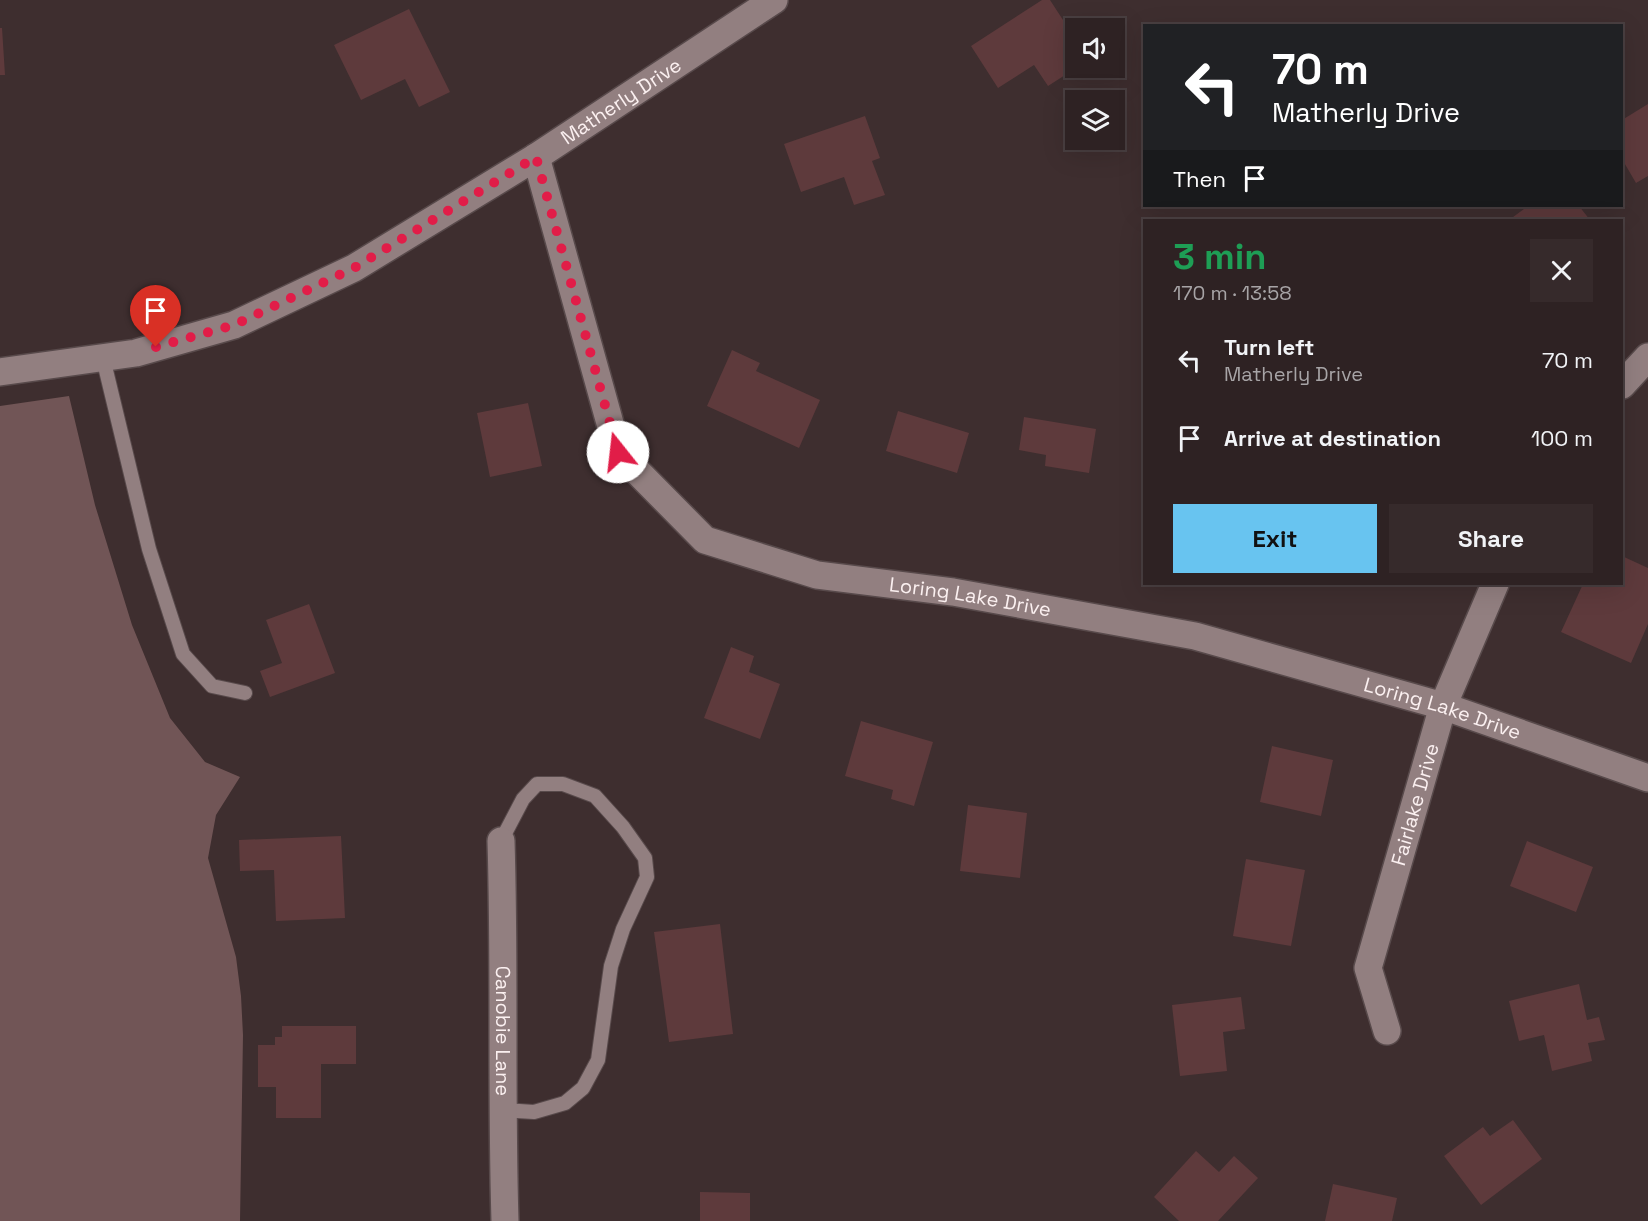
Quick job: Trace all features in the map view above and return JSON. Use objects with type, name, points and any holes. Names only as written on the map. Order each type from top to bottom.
[{"type":"street","name":"Matherly Drive","points":[[0,372],[136,353],[234,325],[354,268],[536,157],[774,0]]},
{"type":"street","name":"Loring Lake Drive","points":[[536,157],[618,452],[705,540],[817,575],[953,592],[1195,636],[1443,706],[1648,778]]},
{"type":"street","points":[[1623,384],[1648,357]]},
{"type":"street","name":"Fairlake Drive","points":[[1387,1031],[1368,968],[1443,706],[1496,585]]},
{"type":"street","name":"Canobie Lane","points":[[501,841],[504,950],[502,1110],[505,1221]]},
{"type":"lane","points":[[103,358],[149,549],[183,654],[212,686],[245,693]]},
{"type":"lane","points":[[501,841],[523,799],[537,784],[563,784],[595,796],[623,827],[645,858],[647,877],[623,928],[614,957],[598,1060],[583,1088],[565,1103],[534,1112],[502,1110]]},
{"type":"shaded area","points":[[69,396],[95,505],[132,625],[170,718],[205,762],[240,777],[216,815],[208,858],[236,957],[241,996],[243,1035],[240,1221],[0,1221],[0,406]]},
{"type":"building","points":[[1042,0],[1050,0],[1065,23],[1065,75],[1048,86],[1034,65],[998,88],[971,46]]},
{"type":"building","points":[[409,9],[450,92],[419,107],[405,79],[361,100],[334,45]]},
{"type":"building","points":[[0,28],[2,28],[5,75],[0,75]]},
{"type":"building","points":[[1648,104],[1648,176],[1636,183],[1623,161],[1623,119]]},
{"type":"building","points":[[865,116],[880,158],[872,161],[885,195],[854,205],[844,177],[801,192],[784,144]]},
{"type":"building","points":[[1527,207],[1580,207],[1589,219],[1510,219]]},
{"type":"building","points":[[732,350],[760,363],[756,371],[820,400],[799,448],[707,406]]},
{"type":"building","points":[[528,403],[542,466],[490,477],[477,413]]},
{"type":"building","points":[[898,411],[969,433],[957,473],[886,451]]},
{"type":"building","points":[[1024,417],[1096,429],[1089,473],[1045,466],[1046,455],[1019,450]]},
{"type":"building","points":[[1623,556],[1648,568],[1648,624],[1631,663],[1561,632],[1583,585],[1623,585]]},
{"type":"building","points":[[309,604],[335,673],[270,697],[260,671],[282,663],[266,620]]},
{"type":"building","points":[[731,647],[754,656],[749,672],[780,684],[760,739],[704,718]]},
{"type":"building","points":[[861,721],[933,742],[914,806],[891,799],[893,790],[845,776]]},
{"type":"building","points":[[1272,746],[1333,760],[1321,816],[1260,802]]},
{"type":"building","points":[[968,805],[1027,813],[1020,878],[960,871]]},
{"type":"building","points":[[341,836],[345,918],[276,921],[274,870],[240,871],[239,840]]},
{"type":"building","points":[[1527,841],[1593,867],[1576,912],[1510,886]]},
{"type":"building","points":[[1246,859],[1305,870],[1291,946],[1233,936]]},
{"type":"building","points":[[720,924],[733,1034],[669,1042],[654,932]]},
{"type":"building","points":[[1579,984],[1587,1020],[1599,1017],[1605,1040],[1588,1043],[1592,1061],[1552,1071],[1544,1035],[1519,1041],[1509,1001]]},
{"type":"building","points":[[1241,997],[1245,1029],[1223,1032],[1227,1071],[1180,1076],[1172,1005]]},
{"type":"building","points":[[282,1026],[356,1026],[356,1064],[321,1064],[321,1118],[276,1118],[276,1087],[258,1087],[258,1045],[275,1045],[275,1037],[282,1037]]},
{"type":"building","points":[[1513,1120],[1542,1159],[1481,1205],[1444,1156],[1483,1127],[1490,1136]]},
{"type":"building","points":[[1196,1151],[1219,1172],[1234,1156],[1258,1178],[1218,1221],[1179,1221],[1154,1197]]},
{"type":"building","points":[[1333,1184],[1397,1198],[1392,1221],[1325,1221]]},
{"type":"building","points":[[700,1192],[750,1193],[750,1221],[700,1221]]},
{"type":"route","points":[[156,347],[234,325],[354,268],[536,157],[618,452]]}]
